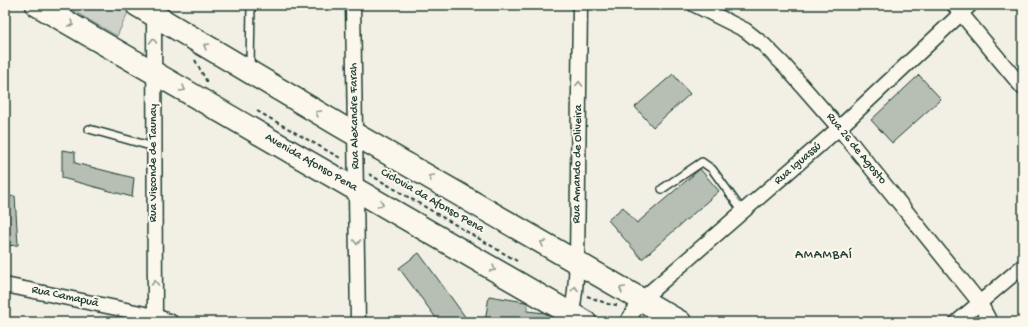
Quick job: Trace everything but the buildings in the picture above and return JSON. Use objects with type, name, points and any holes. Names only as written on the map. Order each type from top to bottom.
[{"type":"main road","name":"Avenida Afonso Pena","points":[[37,5],[356,189],[576,319]]},
{"type":"main road","points":[[143,9],[577,262],[638,305],[680,322]]},
{"type":"street","name":"Rua Alexandre Farah","points":[[353,5],[358,322]]},
{"type":"street","name":"Rua 26 de Agosto","points":[[695,5],[745,30],[764,45],[839,128],[980,303],[990,322]]},
{"type":"street","name":"Rua Amando de Oliveira","points":[[576,319],[575,291],[583,8]]},
{"type":"street","name":"Rua Iguassú","points":[[627,322],[638,305],[839,128],[962,8]]},
{"type":"street","points":[[962,8],[1023,88]]},
{"type":"street","name":"Rua Visconde de Taunay","points":[[143,9],[154,72],[155,319]]},
{"type":"street","points":[[957,322],[1023,266]]},
{"type":"street","name":"Rua Camapuã","points":[[5,285],[171,322]]},
{"type":"lane","points":[[250,72],[251,5]]},
{"type":"lane","points":[[89,128],[154,147]]},
{"type":"lane","points":[[662,189],[702,162],[712,169],[743,212]]},
{"type":"path","points":[[112,5],[143,9]]},
{"type":"path","points":[[193,55],[208,84],[214,87]]},
{"type":"path","name":"Ciclovia da Afonso Pena","points":[[252,108],[518,262]]},
{"type":"path","points":[[575,291],[608,304],[638,305]]},
{"type":"shaded area","points":[[63,5],[125,5],[130,8],[117,36]]},
{"type":"district","name":"AMAMBAÍ","points":[[824,255]]}]
